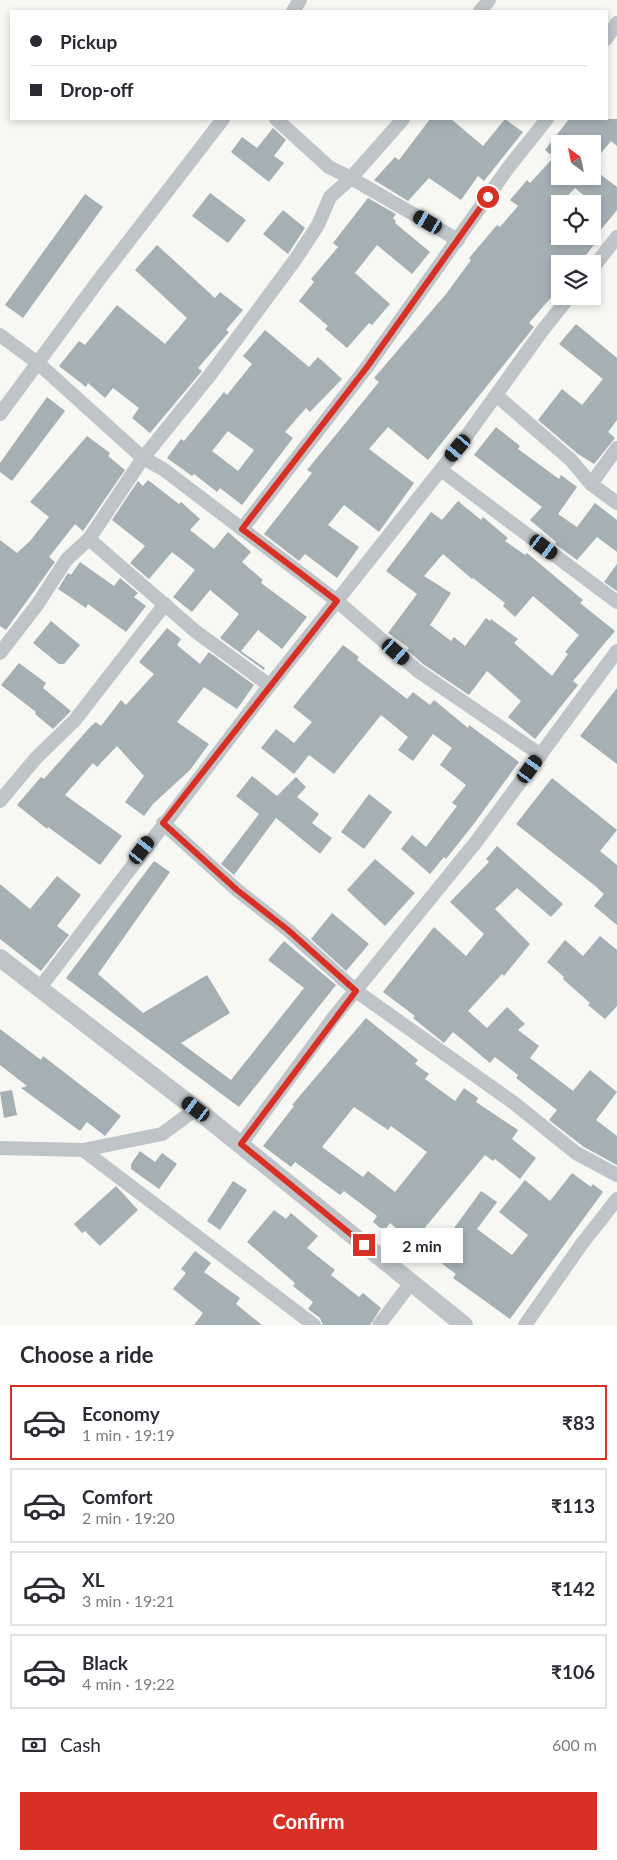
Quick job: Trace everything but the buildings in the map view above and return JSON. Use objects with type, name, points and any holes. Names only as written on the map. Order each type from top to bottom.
[{"type":"street","points":[[481,10],[489,0]]},
{"type":"street","points":[[608,36],[617,23]]},
{"type":"street","points":[[0,414],[222,120]]},
{"type":"street","points":[[277,120],[330,167],[458,240]]},
{"type":"street","points":[[0,653],[37,605],[67,559],[89,539],[144,458],[210,375],[295,260],[318,225],[330,197],[351,178],[402,120]]},
{"type":"street","points":[[242,529],[367,367],[508,168],[547,120]]},
{"type":"street","points":[[601,257],[617,237]]},
{"type":"street","points":[[38,989],[269,686],[441,470],[563,305]]},
{"type":"street","points":[[0,335],[39,364],[144,458],[163,469],[337,601],[418,671],[541,755]]},
{"type":"street","points":[[496,395],[571,460],[591,484],[617,503]]},
{"type":"street","points":[[591,484],[617,448]]},
{"type":"street","points":[[441,470],[617,602]]},
{"type":"street","points":[[89,539],[195,631],[269,686]]},
{"type":"street","points":[[0,800],[36,758],[75,720],[165,604]]},
{"type":"street","points":[[241,1144],[356,991],[476,842],[616,654]]},
{"type":"street","points":[[163,823],[237,890],[288,930],[356,991],[514,1103],[576,1154],[617,1175]]},
{"type":"street","points":[[0,958],[241,1144],[464,1325]]},
{"type":"street","points":[[0,1148],[83,1150],[162,1134],[196,1109]]},
{"type":"street","points":[[83,1150],[314,1325]]},
{"type":"street","points":[[525,1325],[617,1199]]},
{"type":"street","points":[[379,1325],[411,1283]]},
{"type":"route","points":[[364,1245],[241,1144],[334,1017],[356,991],[288,930],[237,890],[163,823],[337,601],[242,529],[367,367],[488,197]]}]
